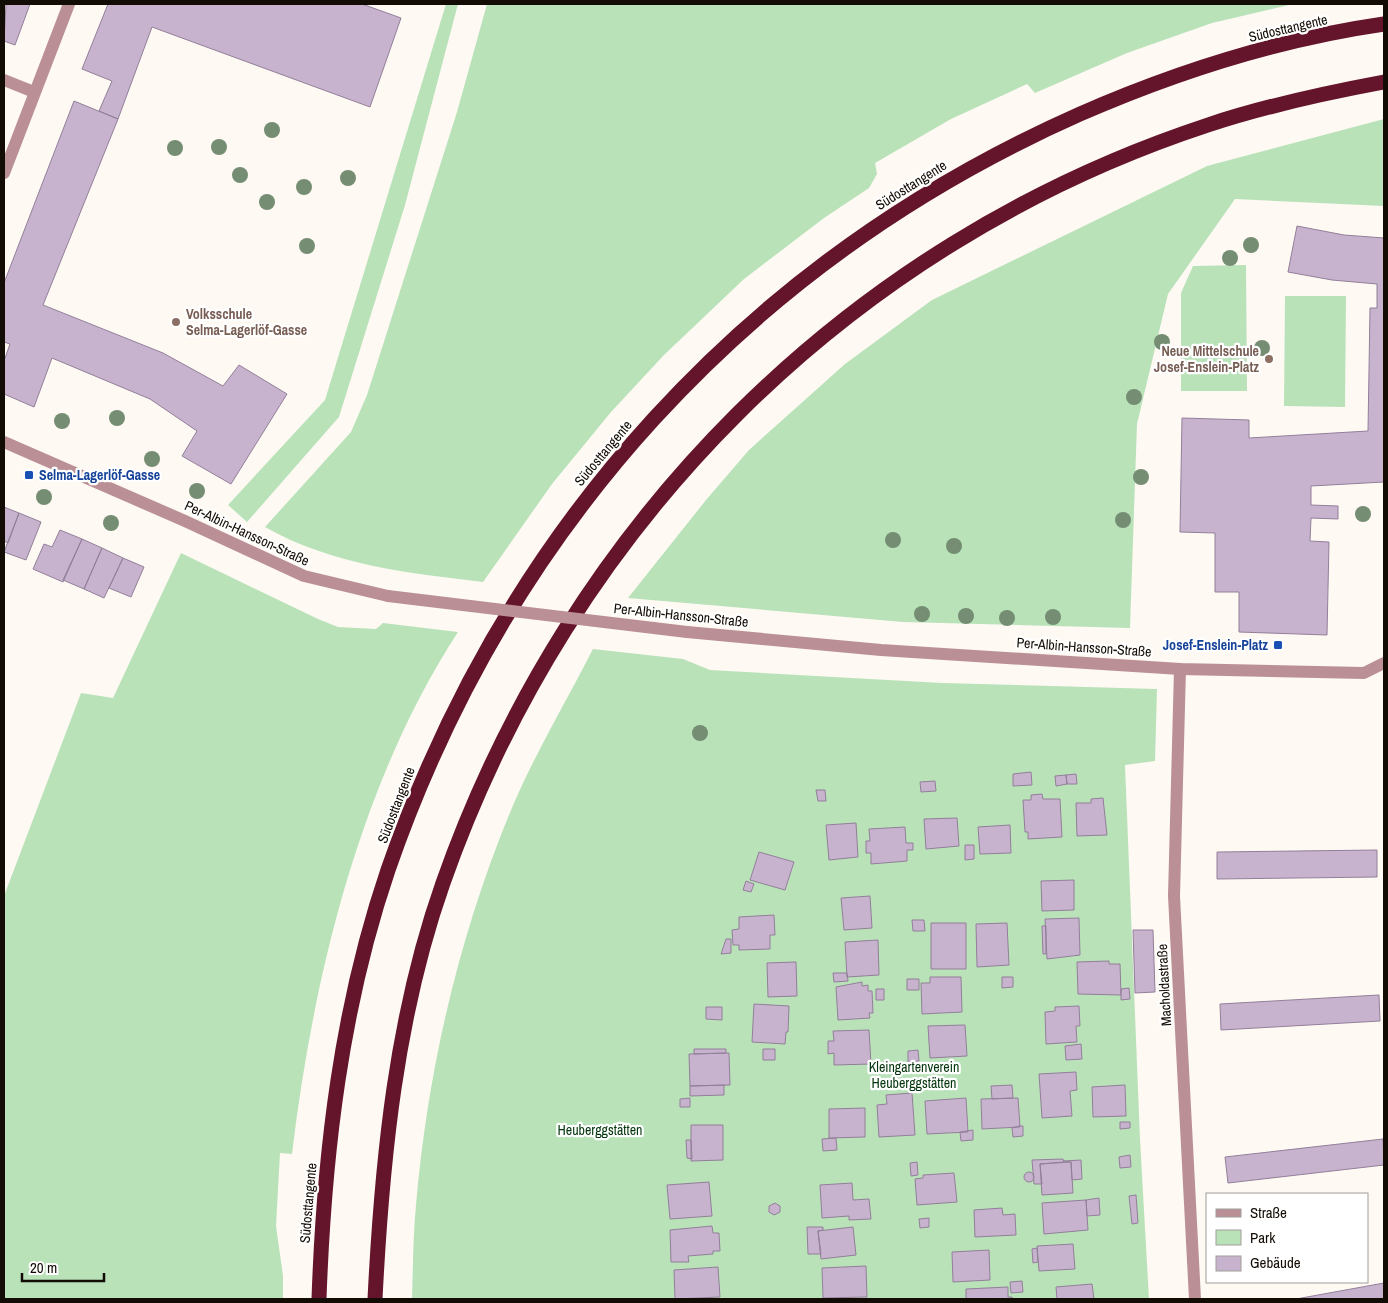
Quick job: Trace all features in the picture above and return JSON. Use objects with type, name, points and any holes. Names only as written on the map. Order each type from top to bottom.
[{"type":"highway","name":"Südosttangente","points":[[319,1299],[322,1217],[341,1061],[361,965],[387,874],[415,798],[446,726],[477,666],[544,556],[589,495],[655,418],[709,361],[764,310],[824,262],[893,214],[968,170],[1115,99],[1187,73],[1320,36],[1384,24]]},
{"type":"highway","points":[[375,1299],[380,1202],[397,1067],[422,954],[442,886],[469,815],[499,746],[532,684],[597,580],[637,525],[695,458],[741,410],[794,360],[873,298],[926,261],[999,216],[1065,182],[1137,151],[1208,125],[1313,96],[1384,82]]},
{"type":"street","points":[[4,173],[69,4]]},
{"type":"street","points":[[4,80],[34,92]]},
{"type":"street","name":"Per-Albin-Hansson-Straße","points":[[4,442],[185,520],[304,576],[388,596],[687,632],[881,650],[1180,668],[1364,673],[1384,663]]},
{"type":"street","name":"Macholdastraße","points":[[1180,668],[1174,896],[1195,1299]]},
{"type":"green space","points":[[446,4],[458,4],[405,205],[339,417],[247,522],[228,505],[325,400]]},
{"type":"green space","points":[[487,4],[1293,4],[1212,23],[1127,53],[1035,93],[1027,84],[951,119],[875,163],[877,174],[869,188],[824,218],[744,279],[664,355],[611,412],[552,484],[483,582],[399,571],[344,559],[291,540],[265,527],[351,432],[367,395],[457,112]]},
{"type":"green space","points":[[1384,119],[1384,206],[1235,199],[1168,294],[1137,424],[1130,628],[903,622],[628,598],[706,500],[749,450],[845,364],[932,300],[1207,166]]},
{"type":"green space","points":[[1246,265],[1247,391],[1181,391],[1181,293],[1193,266]]},
{"type":"green space","points":[[1285,296],[1346,296],[1345,407],[1284,406]]},
{"type":"green space","points":[[181,553],[338,627],[376,629],[383,623],[458,632],[424,690],[394,752],[368,817],[346,883],[328,951],[313,1019],[292,1154],[280,1153],[276,1226],[283,1276],[283,1299],[4,1299],[4,896],[81,693],[113,698]]},
{"type":"green space","points":[[593,649],[683,659],[710,670],[942,683],[1157,689],[1155,761],[1125,765],[1140,1139],[1149,1299],[412,1299],[416,1205],[421,1153],[438,1051],[462,950],[495,851],[514,803],[542,744]]},
{"type":"building","points":[[6,4],[30,4],[15,45],[4,41]]},
{"type":"building","points":[[108,4],[362,4],[401,18],[370,107],[152,27],[118,119],[99,111],[112,81],[82,69]]},
{"type":"building","points":[[74,101],[118,119],[43,305],[163,353],[223,386],[239,365],[287,394],[231,484],[182,456],[197,431],[150,399],[52,358],[34,407],[4,394],[4,361],[10,344],[4,342],[4,283]]},
{"type":"building","points":[[1297,226],[1344,235],[1384,238],[1384,482],[1311,486],[1311,505],[1338,506],[1338,519],[1311,518],[1310,541],[1329,542],[1327,635],[1239,632],[1239,592],[1215,592],[1215,533],[1180,532],[1182,418],[1249,420],[1249,438],[1368,431],[1370,308],[1377,308],[1377,284],[1332,280],[1288,272]]},
{"type":"building","points":[[4,507],[19,513],[8,543],[4,541]]},
{"type":"building","points":[[19,513],[41,522],[26,560],[4,552]]},
{"type":"building","points":[[60,530],[82,539],[63,582],[33,569],[44,544],[52,547]]},
{"type":"building","points":[[82,539],[102,548],[84,589],[63,580]]},
{"type":"building","points":[[102,548],[123,558],[104,598],[84,589]]},
{"type":"building","points":[[123,558],[144,567],[131,597],[109,588]]},
{"type":"building","points":[[1031,772],[1032,785],[1013,786],[1013,774]]},
{"type":"building","points":[[1076,774],[1077,784],[1067,784],[1066,775]]},
{"type":"building","points":[[1066,775],[1067,784],[1056,786],[1055,776]]},
{"type":"building","points":[[935,781],[936,791],[921,792],[920,782]]},
{"type":"building","points":[[816,790],[825,790],[826,801],[818,801]]},
{"type":"building","points":[[1042,794],[1043,799],[1060,799],[1062,837],[1028,839],[1028,832],[1025,832],[1023,800],[1031,800],[1031,795]]},
{"type":"building","points":[[1103,798],[1107,835],[1077,836],[1076,803],[1091,803],[1091,799]]},
{"type":"building","points":[[957,818],[959,846],[926,849],[924,819]]},
{"type":"building","points":[[856,823],[858,857],[829,860],[826,825]]},
{"type":"building","points":[[1010,825],[1011,853],[980,854],[978,827]]},
{"type":"building","points":[[905,827],[906,843],[913,843],[913,850],[907,850],[907,861],[871,864],[871,853],[866,853],[866,841],[870,841],[869,829]]},
{"type":"building","points":[[965,845],[974,845],[974,859],[965,860]]},
{"type":"building","points":[[1377,850],[1377,877],[1217,879],[1217,852]]},
{"type":"building","points":[[759,852],[794,862],[785,890],[750,880]]},
{"type":"building","points":[[1074,880],[1074,910],[1042,911],[1041,881]]},
{"type":"building","points":[[746,881],[754,884],[751,892],[743,890]]},
{"type":"building","points":[[870,896],[872,928],[844,930],[841,898]]},
{"type":"building","points":[[774,915],[775,935],[770,935],[770,949],[739,950],[739,945],[733,945],[732,930],[739,929],[739,917]]},
{"type":"building","points":[[1079,918],[1080,955],[1047,959],[1045,919]]},
{"type":"building","points":[[912,920],[924,920],[925,931],[913,931]]},
{"type":"building","points":[[931,923],[966,923],[966,969],[931,969]]},
{"type":"building","points":[[1007,923],[1009,965],[977,967],[976,924]]},
{"type":"building","points":[[1042,926],[1046,926],[1046,954],[1043,954]]},
{"type":"building","points":[[1133,930],[1153,930],[1155,992],[1135,993]]},
{"type":"building","points":[[726,939],[731,939],[731,953],[721,954]]},
{"type":"building","points":[[878,940],[879,975],[847,977],[845,942]]},
{"type":"building","points":[[1109,961],[1109,964],[1120,964],[1121,995],[1078,994],[1077,962]]},
{"type":"building","points":[[796,962],[797,996],[768,997],[767,963]]},
{"type":"building","points":[[833,973],[847,973],[848,981],[834,982]]},
{"type":"building","points":[[930,977],[961,977],[962,1012],[922,1014],[921,983],[930,983]]},
{"type":"building","points":[[1002,977],[1013,977],[1013,987],[1002,988]]},
{"type":"building","points":[[907,979],[919,979],[919,990],[907,990]]},
{"type":"building","points":[[862,982],[862,986],[868,985],[868,991],[872,991],[873,1013],[869,1013],[870,1018],[838,1020],[836,987]]},
{"type":"building","points":[[1129,988],[1130,999],[1121,1000],[1121,989]]},
{"type":"building","points":[[876,989],[884,989],[884,1000],[876,1000]]},
{"type":"building","points":[[1379,995],[1380,1021],[1221,1030],[1220,1004]]},
{"type":"building","points":[[754,1004],[789,1006],[788,1032],[786,1032],[785,1044],[752,1042]]},
{"type":"building","points":[[1079,1006],[1080,1026],[1076,1026],[1077,1042],[1046,1044],[1045,1012],[1055,1011],[1055,1007]]},
{"type":"building","points":[[706,1007],[722,1007],[722,1020],[706,1019]]},
{"type":"building","points":[[965,1025],[967,1056],[930,1058],[928,1026]]},
{"type":"building","points":[[869,1030],[871,1064],[834,1065],[834,1053],[828,1054],[828,1041],[834,1041],[833,1031]]},
{"type":"building","points":[[1081,1044],[1082,1059],[1066,1060],[1065,1046]]},
{"type":"building","points":[[694,1049],[726,1049],[726,1053],[694,1054]]},
{"type":"building","points":[[763,1049],[775,1049],[775,1060],[763,1060]]},
{"type":"building","points":[[918,1050],[919,1061],[908,1062],[908,1051]]},
{"type":"building","points":[[729,1053],[730,1085],[690,1086],[689,1054]]},
{"type":"building","points":[[1076,1072],[1077,1090],[1070,1091],[1072,1116],[1042,1118],[1039,1074]]},
{"type":"building","points":[[724,1085],[724,1095],[690,1096],[690,1086]]},
{"type":"building","points":[[1012,1085],[1013,1098],[992,1099],[991,1086]]},
{"type":"building","points":[[1125,1085],[1126,1116],[1093,1117],[1092,1087]]},
{"type":"building","points":[[912,1093],[915,1135],[879,1137],[877,1105],[887,1104],[886,1095]]},
{"type":"building","points":[[690,1098],[690,1107],[680,1107],[680,1099]]},
{"type":"building","points":[[966,1098],[968,1132],[927,1134],[925,1101]]},
{"type":"building","points":[[1018,1098],[1020,1127],[982,1129],[981,1099]]},
{"type":"building","points":[[865,1108],[865,1137],[829,1138],[829,1109]]},
{"type":"building","points":[[1120,1122],[1130,1122],[1130,1128],[1120,1129]]},
{"type":"building","points":[[691,1125],[723,1125],[723,1160],[691,1161]]},
{"type":"building","points":[[1023,1126],[1023,1136],[1013,1137],[1012,1128]]},
{"type":"building","points":[[973,1130],[973,1140],[961,1141],[960,1132]]},
{"type":"building","points":[[836,1138],[837,1150],[823,1151],[822,1139]]},
{"type":"building","points":[[1383,1139],[1384,1165],[1228,1183],[1225,1157]]},
{"type":"building","points":[[686,1140],[691,1140],[692,1159],[687,1158]]},
{"type":"building","points":[[1130,1155],[1131,1167],[1120,1168],[1119,1157]]},
{"type":"building","points":[[1063,1159],[1064,1162],[1040,1164],[1042,1184],[1034,1184],[1032,1160]]},
{"type":"building","points":[[1081,1160],[1082,1179],[1072,1180],[1071,1162],[1064,1161]]},
{"type":"building","points":[[917,1162],[918,1175],[911,1176],[910,1163]]},
{"type":"building","points":[[1071,1162],[1073,1193],[1042,1195],[1040,1164]]},
{"type":"building","points":[[1029,1172],[1034,1177],[1029,1182],[1024,1177]]},
{"type":"building","points":[[954,1173],[957,1202],[917,1205],[915,1179],[923,1178],[923,1175]]},
{"type":"building","points":[[709,1182],[712,1216],[670,1219],[667,1185]]},
{"type":"building","points":[[852,1183],[853,1200],[869,1199],[871,1219],[849,1220],[849,1216],[822,1218],[820,1185]]},
{"type":"building","points":[[1136,1195],[1138,1223],[1132,1224],[1129,1196]]},
{"type":"building","points":[[1099,1198],[1100,1215],[1087,1216],[1086,1200]]},
{"type":"building","points":[[1086,1200],[1088,1230],[1044,1234],[1042,1203]]},
{"type":"building","points":[[775,1203],[780,1206],[780,1212],[774,1215],[769,1212],[769,1206]]},
{"type":"building","points":[[1002,1208],[1003,1215],[1015,1214],[1016,1235],[975,1237],[974,1210]]},
{"type":"building","points":[[929,1218],[929,1227],[920,1228],[919,1219]]},
{"type":"building","points":[[712,1226],[713,1233],[719,1233],[720,1251],[713,1251],[713,1254],[688,1256],[689,1262],[671,1262],[670,1230]]},
{"type":"building","points":[[807,1227],[823,1227],[823,1230],[818,1231],[821,1254],[808,1254]]},
{"type":"building","points":[[853,1227],[856,1255],[821,1259],[818,1231]]},
{"type":"building","points":[[1073,1244],[1075,1269],[1039,1271],[1037,1246]]},
{"type":"building","points":[[1037,1248],[1038,1262],[1033,1263],[1032,1249]]},
{"type":"building","points":[[989,1250],[990,1280],[953,1282],[952,1252]]},
{"type":"building","points":[[866,1266],[867,1297],[823,1298],[822,1268]]},
{"type":"building","points":[[718,1267],[720,1297],[675,1299],[674,1270]]},
{"type":"building","points":[[1022,1281],[1023,1292],[1011,1293],[1010,1282]]},
{"type":"building","points":[[1384,1283],[1384,1299],[1296,1299]]},
{"type":"building","points":[[1092,1284],[1094,1299],[1057,1299],[1056,1287]]},
{"type":"building","points":[[1008,1287],[1008,1297],[1012,1297],[1012,1299],[966,1299],[966,1289]]},
{"type":"place","name":"Volksschule Selma-Lagerlöf-Gasse","points":[[176,322]]},
{"type":"place","name":"Neue Mittelschule Josef-Enslein-Platz","points":[[1269,359]]},
{"type":"place","name":"Selma-Lagerlöf-Gasse","points":[[29,475]]},
{"type":"place","name":"Josef-Enslein-Platz","points":[[1278,645]]},
{"type":"park label","name":"Kleingartenverein Heuberggstätten","points":[[914,1076]]},
{"type":"park label","name":"Heuberggstätten","points":[[600,1130]]}]
